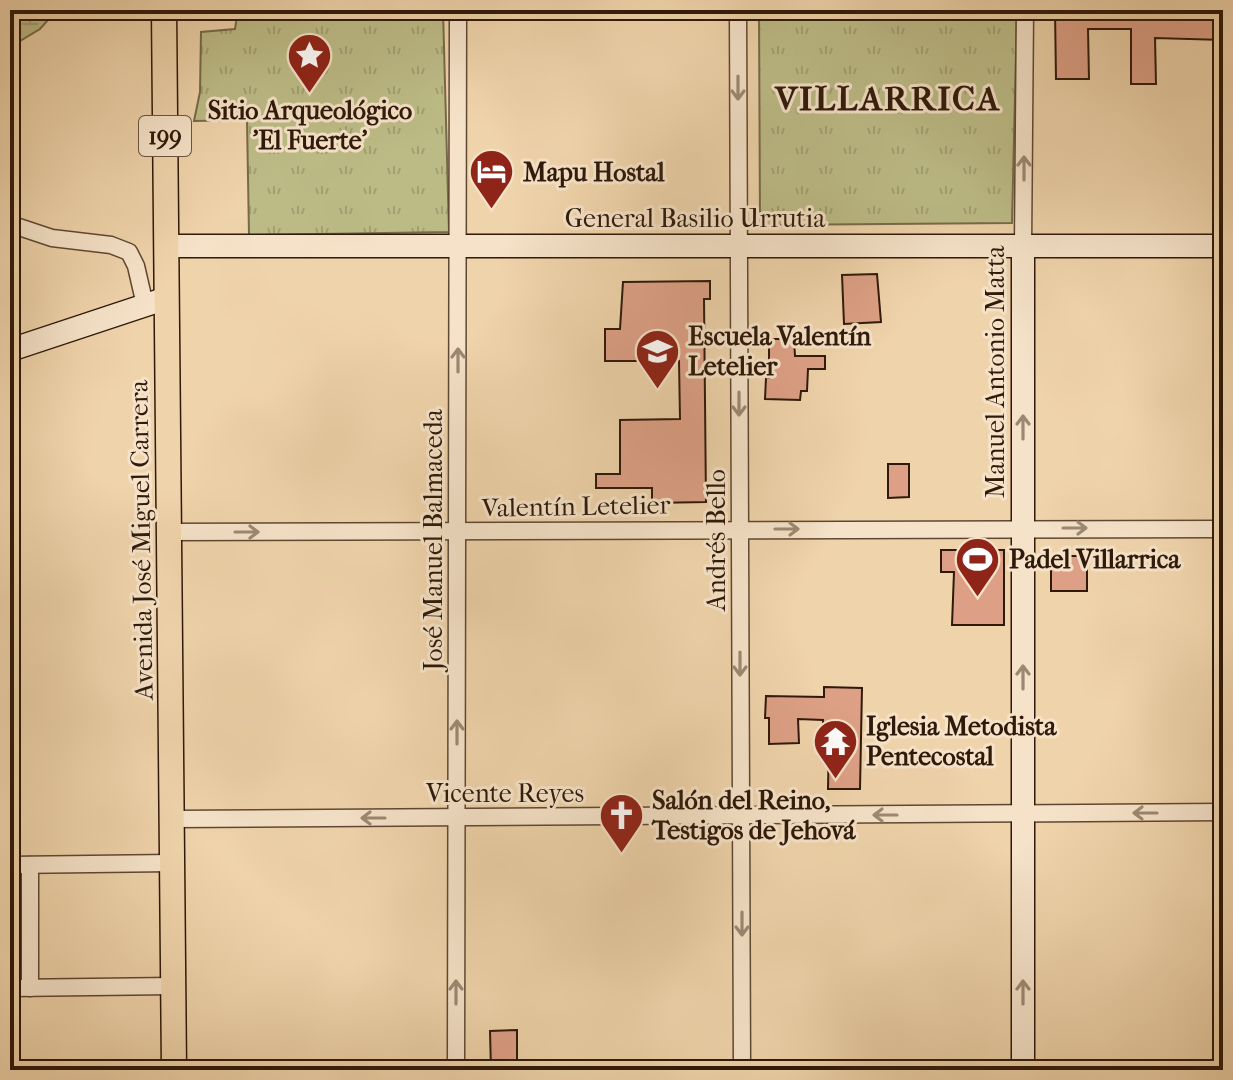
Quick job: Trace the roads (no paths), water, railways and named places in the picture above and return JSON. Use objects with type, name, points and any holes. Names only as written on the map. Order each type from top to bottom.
[{"type":"main road","name":"Avenida José Miguel Carrera","points":[[164,10],[166,246],[156,301],[169,532],[174,1070]]},
{"type":"main road","name":"General Basilio Urrutia","points":[[166,246],[1223,246]]},
{"type":"main road","name":"Manuel Antonio Matta","points":[[1023,246],[1023,1070]]},
{"type":"main road","points":[[10,350],[156,301]]},
{"type":"street","name":"José Manuel Balmaceda","points":[[456,1070],[458,10]]},
{"type":"street","name":"Andrés Bello","points":[[738,10],[742,1070]]},
{"type":"street","name":"Manuel Antonio Matta","points":[[1023,246],[1025,10]]},
{"type":"street","points":[[10,224],[52,238],[111,245],[129,252],[156,301]]},
{"type":"street","name":"Valentín Letelier","points":[[169,532],[1223,529]]},
{"type":"street","name":"Vicente Reyes","points":[[172,819],[1223,812]]},
{"type":"street","points":[[10,865],[172,863]]},
{"type":"street","points":[[30,865],[30,988]]},
{"type":"street","points":[[10,988],[173,986]]},
{"type":"place","name":"Sitio Arqueológico 'El Fuerte'","points":[[310,94]]},
{"type":"place","name":"Mapu Hostal","points":[[492,211]]},
{"type":"place","name":"Escuela Valentín Letelier","points":[[657,390]]},
{"type":"place","name":"Padel Villarrica","points":[[978,598]]},
{"type":"place","name":"Iglesia Metodista Pentecostal","points":[[835,780]]},
{"type":"place","name":"Salón del Reino, Testigos de Jehová","points":[[621,854]]},
{"type":"district","name":"VILLARRICA","points":[[888,98]]}]
